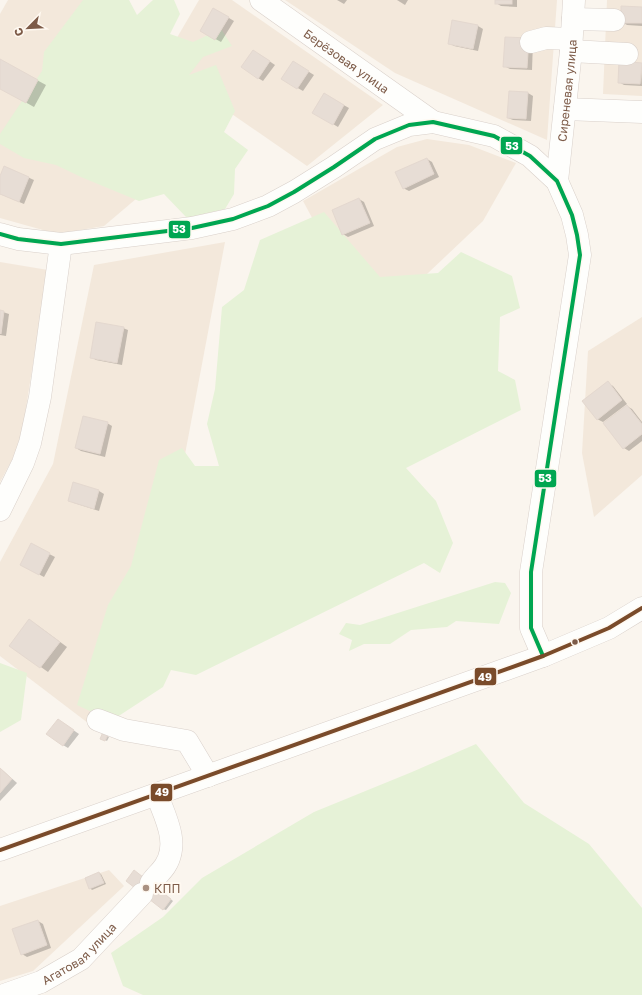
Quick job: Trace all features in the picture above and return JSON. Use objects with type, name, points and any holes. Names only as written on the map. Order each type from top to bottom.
[{"type":"street","name":"Берёзовая улица","points":[[261,0],[433,122]]},
{"type":"street","points":[[531,42],[546,38],[572,27],[614,20]]},
{"type":"street","points":[[572,27],[627,54]]},
{"type":"street","name":"Сиреневая улица","points":[[557,181],[572,27]]},
{"type":"street","points":[[565,109],[642,112]]},
{"type":"street","points":[[0,234],[18,239],[61,244],[192,228],[233,219],[268,206],[334,167],[375,139],[408,125],[433,122],[494,136],[530,156],[557,181],[572,215],[580,255],[531,572],[531,628],[543,656]]},
{"type":"street","points":[[0,510],[23,463],[30,443],[40,396],[61,244]]},
{"type":"street","points":[[0,850],[543,656],[609,628],[642,608]]},
{"type":"street","points":[[98,720],[124,730],[187,741],[208,776]]},
{"type":"street","name":"Агатовая улица","points":[[4,995],[40,982],[81,959],[165,865],[172,850],[171,832],[156,795]]},
{"type":"shaded area","points":[[8,0],[112,0],[163,176],[104,226],[57,234],[0,218],[0,14]]},
{"type":"shaded area","points":[[199,0],[232,0],[383,105],[307,166],[161,65]]},
{"type":"shaded area","points":[[285,0],[557,0],[547,140],[395,73]]},
{"type":"shaded area","points":[[607,0],[642,0],[642,96],[603,94]]},
{"type":"shaded area","points":[[427,139],[469,145],[516,163],[483,221],[371,327],[303,201],[397,147]]},
{"type":"shaded area","points":[[225,242],[183,465],[88,723],[0,656],[0,562],[53,464],[94,265]]},
{"type":"shaded area","points":[[0,262],[48,270],[20,445],[0,482]]},
{"type":"shaded area","points":[[642,317],[642,475],[594,517],[582,453],[588,351]]},
{"type":"shaded area","points":[[109,870],[124,886],[33,971],[0,981],[0,906]]},
{"type":"green space","points":[[83,0],[129,0],[137,15],[153,0],[174,0],[180,14],[170,34],[193,42],[221,29],[232,46],[203,57],[189,75],[216,65],[235,111],[224,132],[248,150],[235,169],[234,194],[225,209],[187,218],[164,194],[139,201],[56,165],[24,158],[0,144],[0,134],[42,71],[44,52]]},
{"type":"green space","points":[[324,212],[380,277],[438,273],[461,252],[512,276],[520,308],[500,317],[498,371],[515,380],[521,410],[406,468],[436,501],[453,543],[440,573],[424,563],[196,675],[171,670],[163,687],[111,721],[77,705],[108,605],[131,566],[159,460],[182,448],[195,466],[219,466],[207,424],[215,389],[222,307],[244,290],[260,240]]},
{"type":"green space","points":[[495,582],[505,583],[511,593],[499,624],[456,621],[447,627],[411,630],[390,644],[364,644],[349,651],[352,640],[339,634],[346,623],[360,625]]},
{"type":"green space","points":[[0,663],[27,673],[21,720],[0,732]]},
{"type":"green space","points":[[476,744],[524,803],[589,844],[642,908],[642,995],[143,995],[123,986],[111,953],[163,917],[202,878],[314,812]]},
{"type":"building","points":[[495,0],[512,0],[512,4],[495,4]]},
{"type":"building","points":[[621,6],[642,7],[642,23],[621,23]]},
{"type":"building","points":[[213,8],[229,17],[215,40],[200,31]]},
{"type":"building","points":[[452,20],[478,25],[473,49],[448,44]]},
{"type":"building","points":[[505,37],[529,38],[527,68],[503,67]]},
{"type":"building","points":[[253,50],[270,61],[258,79],[241,67]]},
{"type":"building","points":[[0,59],[38,80],[26,103],[0,89]]},
{"type":"building","points":[[293,61],[309,71],[297,89],[281,79]]},
{"type":"building","points":[[619,61],[642,63],[640,84],[618,83]]},
{"type":"building","points":[[509,91],[528,92],[526,119],[507,118]]},
{"type":"building","points":[[324,93],[344,105],[333,125],[312,113]]},
{"type":"building","points":[[427,158],[434,174],[403,189],[395,172]]},
{"type":"building","points":[[4,166],[29,177],[19,202],[0,194],[0,176]]},
{"type":"building","points":[[359,198],[370,223],[342,235],[332,210]]},
{"type":"building","points":[[0,310],[4,311],[1,334],[0,333]]},
{"type":"building","points":[[96,322],[124,327],[117,363],[90,358]]},
{"type":"building","points":[[608,381],[622,400],[597,420],[582,401]]},
{"type":"building","points":[[627,405],[642,424],[642,434],[623,449],[603,423]]},
{"type":"building","points":[[83,416],[108,422],[100,454],[75,448]]},
{"type":"building","points":[[73,482],[99,490],[94,509],[68,501]]},
{"type":"building","points":[[31,543],[50,553],[39,575],[20,565]]},
{"type":"building","points":[[29,619],[60,642],[40,668],[9,646]]},
{"type":"building","points":[[58,719],[74,730],[63,746],[46,734]]},
{"type":"building","points":[[103,732],[108,735],[105,741],[100,739]]},
{"type":"building","points":[[0,768],[12,779],[0,793]]},
{"type":"building","name":"КПП","points":[[134,870],[171,899],[163,910],[126,881]]},
{"type":"building","points":[[99,872],[104,883],[89,889],[85,878]]},
{"type":"building","points":[[38,920],[47,945],[21,955],[12,929]]},
{"type":"transit line","name":"53","points":[[0,234],[18,239],[61,244],[192,228],[233,219],[268,206],[334,167],[375,139],[409,125],[433,122],[494,136],[530,156],[557,181],[572,215],[580,255],[531,572],[531,628],[543,656]]},
{"type":"transit line","name":"49","points":[[0,850],[543,656],[609,628],[642,608]]},
{"type":"place","name":"КПП","points":[[146,888]]}]
